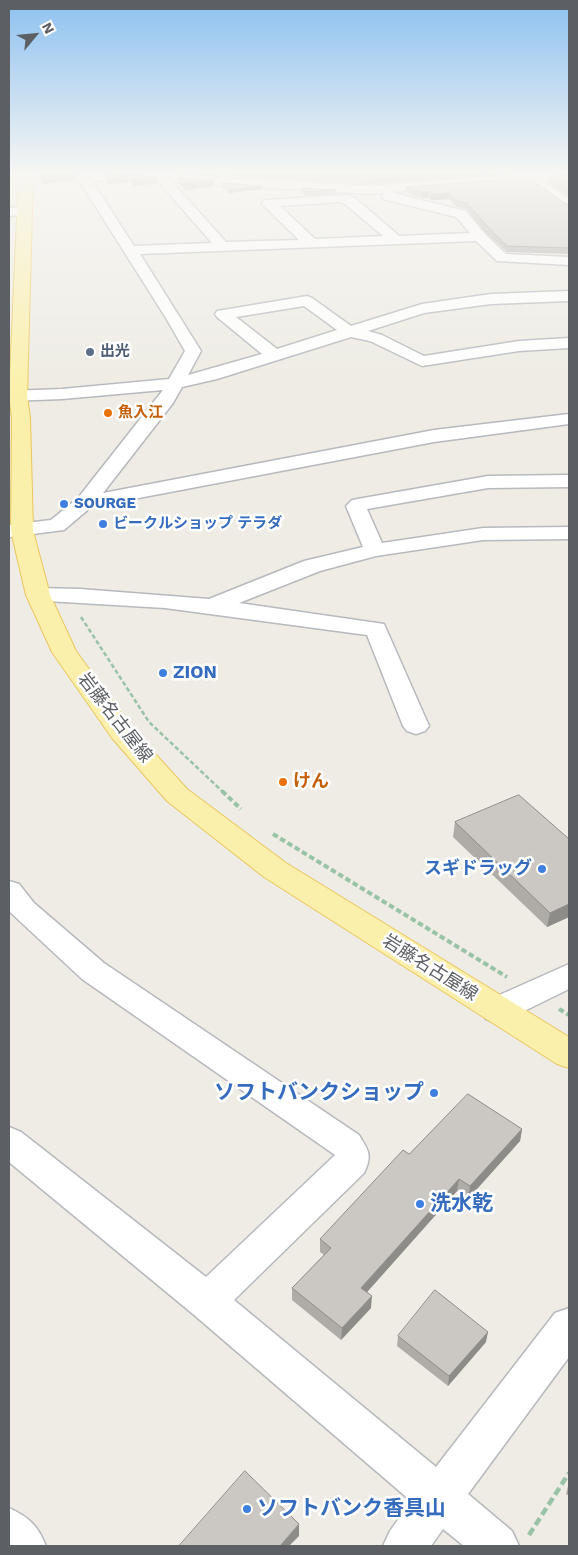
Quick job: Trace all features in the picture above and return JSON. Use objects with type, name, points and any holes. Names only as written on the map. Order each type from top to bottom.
[{"type":"main road","name":"岩藤名古屋線","points":[[16,247],[14,396],[21,418],[15,531],[38,595],[64,652],[121,732],[177,794],[275,870],[569,1054]]},
{"type":"street","points":[[15,531],[57,526],[85,502],[167,399],[193,351],[129,247]]},
{"type":"street","points":[[131,250],[233,247]]},
{"type":"street","points":[[490,247],[502,258],[569,261]]},
{"type":"street","points":[[14,396],[62,394],[174,384],[274,356],[406,313],[464,302],[569,296]]},
{"type":"street","points":[[274,356],[223,314],[307,301],[348,331],[376,338],[422,361],[519,346],[569,343]]},
{"type":"street","points":[[85,502],[434,436],[569,419]]},
{"type":"street","points":[[375,550],[356,506],[359,504],[473,484],[569,481]]},
{"type":"street","points":[[214,606],[312,566],[375,550],[483,534],[569,533]]},
{"type":"street","points":[[38,595],[66,594],[214,606],[376,629],[416,726]]},
{"type":"street","points":[[9,891],[24,910],[93,972],[347,1145],[352,1154],[352,1162],[207,1301]]},
{"type":"street","points":[[496,1010],[569,976]]},
{"type":"street","points":[[9,1142],[207,1301],[439,1498],[512,1543]]},
{"type":"street","points":[[405,1546],[569,1326]]},
{"type":"street","points":[[9,1530],[24,1546]]},
{"type":"path","points":[[66,594],[149,722],[247,815]]},
{"type":"path","points":[[271,832],[569,1015]]},
{"type":"path","points":[[512,1543],[569,1473]]},
{"type":"building","points":[[525,247],[569,247],[569,248]]},
{"type":"building","points":[[519,795],[569,839],[569,904],[550,913],[455,822]]},
{"type":"building","points":[[468,1094],[522,1129],[470,1186],[459,1179],[361,1288],[372,1296],[342,1328],[292,1288],[331,1248],[320,1239],[403,1150],[409,1154]]},
{"type":"building","points":[[435,1290],[488,1332],[449,1376],[398,1336]]},
{"type":"building","name":"ソフトバンク香具山","points":[[245,1471],[299,1524],[280,1546],[179,1546]]},
{"type":"place","name":"出光","points":[[90,352]]},
{"type":"place","name":"魚入江","points":[[108,413]]},
{"type":"place","name":"SOURGE","points":[[64,504]]},
{"type":"place","name":"ビークルショップ テラダ","points":[[103,524]]},
{"type":"place","name":"ZION","points":[[163,673]]},
{"type":"place","name":"けん","points":[[283,782]]},
{"type":"place","name":"スギドラッグ","points":[[542,869]]},
{"type":"place","name":"ソフトバンクショップ","points":[[434,1093]]},
{"type":"place","name":"洗水乾","points":[[420,1204]]},
{"type":"place","name":"ソフトバンク香具山","points":[[247,1509]]}]
